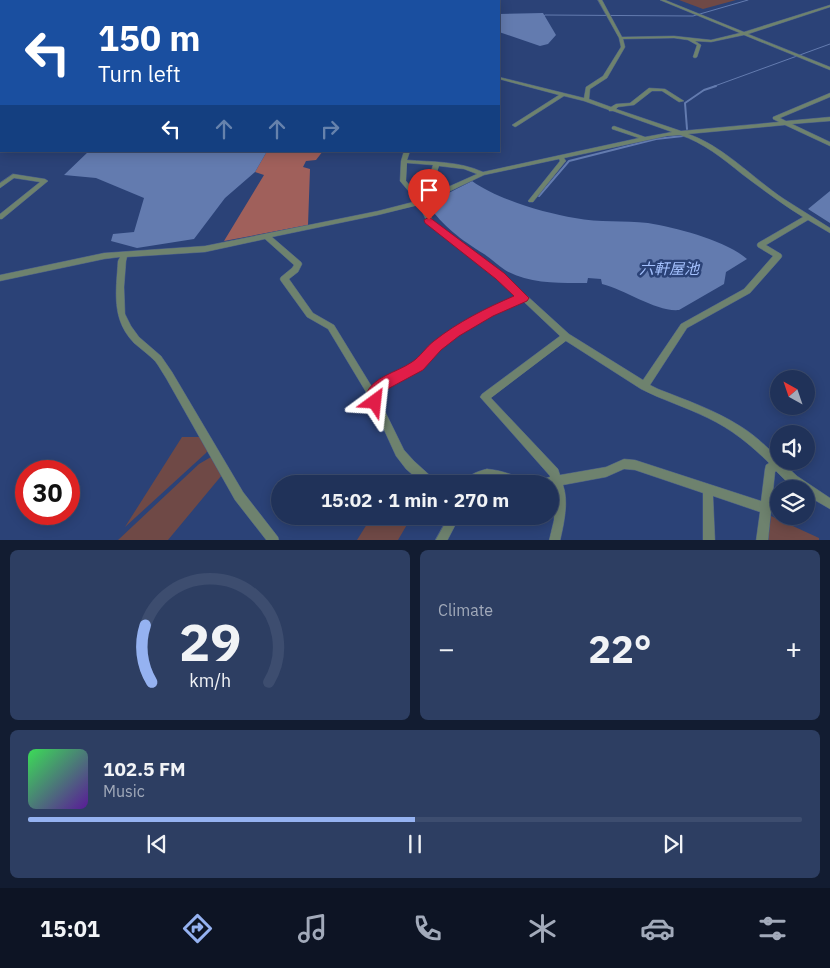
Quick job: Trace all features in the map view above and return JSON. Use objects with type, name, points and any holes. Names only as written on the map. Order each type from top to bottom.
[{"type":"street","points":[[586,100],[588,88],[605,77],[623,47],[621,38],[600,0]]},
{"type":"street","points":[[662,0],[830,69]]},
{"type":"street","points":[[826,0],[830,1]]},
{"type":"street","points":[[621,38],[688,38],[711,41],[743,34],[830,6]]},
{"type":"street","points":[[688,38],[699,45],[695,57]]},
{"type":"street","points":[[500,78],[586,100],[679,132],[712,147],[782,201],[830,231]]},
{"type":"street","points":[[611,110],[616,106],[632,104],[651,89],[660,89],[681,101]]},
{"type":"street","points":[[515,125],[564,94]]},
{"type":"street","points":[[830,94],[775,118],[830,144]]},
{"type":"street","points":[[0,278],[104,256],[205,249],[266,236],[424,200],[482,174],[644,138],[679,132],[830,119]]},
{"type":"street","points":[[614,128],[644,138]]},
{"type":"street","points":[[407,152],[403,180],[424,200],[429,220],[500,276],[566,336],[644,386],[712,415],[737,429],[770,457]]},
{"type":"street","points":[[531,201],[563,161],[561,157]]},
{"type":"street","points":[[404,161],[471,169],[482,174]]},
{"type":"street","points":[[424,200],[436,164]]},
{"type":"street","points":[[0,186],[13,176],[45,181],[0,217]]},
{"type":"street","points":[[644,386],[684,326],[747,291],[778,256],[761,246],[807,218]]},
{"type":"street","points":[[266,236],[298,264],[295,270],[284,278],[310,315],[331,327],[372,394],[400,453],[421,475]]},
{"type":"street","points":[[125,254],[122,262],[120,286],[121,314],[128,328],[136,339],[158,359],[170,375],[239,496],[274,540]]},
{"type":"street","points":[[372,394],[377,388],[418,366],[436,346],[475,319],[523,298]]},
{"type":"street","points":[[555,475],[484,397],[566,336]]},
{"type":"street","points":[[559,481],[606,472],[624,464],[635,465],[765,508]]},
{"type":"street","points":[[762,540],[770,469]]},
{"type":"street","points":[[783,470],[793,480]]},
{"type":"street","points":[[559,486],[559,520]]},
{"type":"street","points":[[708,490],[710,540]]},
{"type":"street","points":[[815,495],[830,504]]},
{"type":"street","points":[[440,540],[449,525]]},
{"type":"street","points":[[554,540],[558,525]]},
{"type":"shaded area","points":[[679,0],[736,0],[703,9]]},
{"type":"shaded area","points":[[252,152],[322,152],[316,160],[306,161],[303,167],[310,169],[308,225],[224,241],[264,175],[255,172],[266,153]]},
{"type":"shaded area","points":[[182,437],[203,437],[209,448],[206,453],[125,527]]},
{"type":"shaded area","points":[[211,457],[222,475],[168,540],[118,540],[199,464]]},
{"type":"shaded area","points":[[770,524],[791,525],[819,538],[819,540],[768,540]]},
{"type":"shaded area","points":[[366,525],[407,525],[398,540],[357,540]]},
{"type":"water","points":[[543,13],[556,35],[548,44],[540,46],[500,32],[500,14]]},
{"type":"water","points":[[88,152],[266,153],[255,172],[225,198],[194,239],[137,248],[111,241],[113,234],[134,232],[144,198],[96,178],[64,175]]},
{"type":"water","name":"六軒屋池","points":[[472,181],[494,194],[549,213],[584,220],[648,223],[673,228],[726,246],[747,259],[726,272],[724,284],[679,310],[661,308],[602,284],[601,279],[588,278],[587,283],[566,283],[524,278],[505,270],[460,238],[446,226],[427,204]]},
{"type":"water","points":[[830,191],[830,223],[808,209]]},
{"type":"waterway","points":[[542,17],[545,15],[693,16],[748,0]]},
{"type":"waterway","points":[[712,87],[830,44]]},
{"type":"waterway","points":[[687,129],[685,103],[704,90],[716,86]]},
{"type":"waterway","points":[[539,196],[569,161],[656,139],[683,136]]},
{"type":"route","points":[[375,402],[372,394],[377,388],[410,372],[436,346],[475,319],[523,298],[475,255],[437,228],[429,220]]}]
